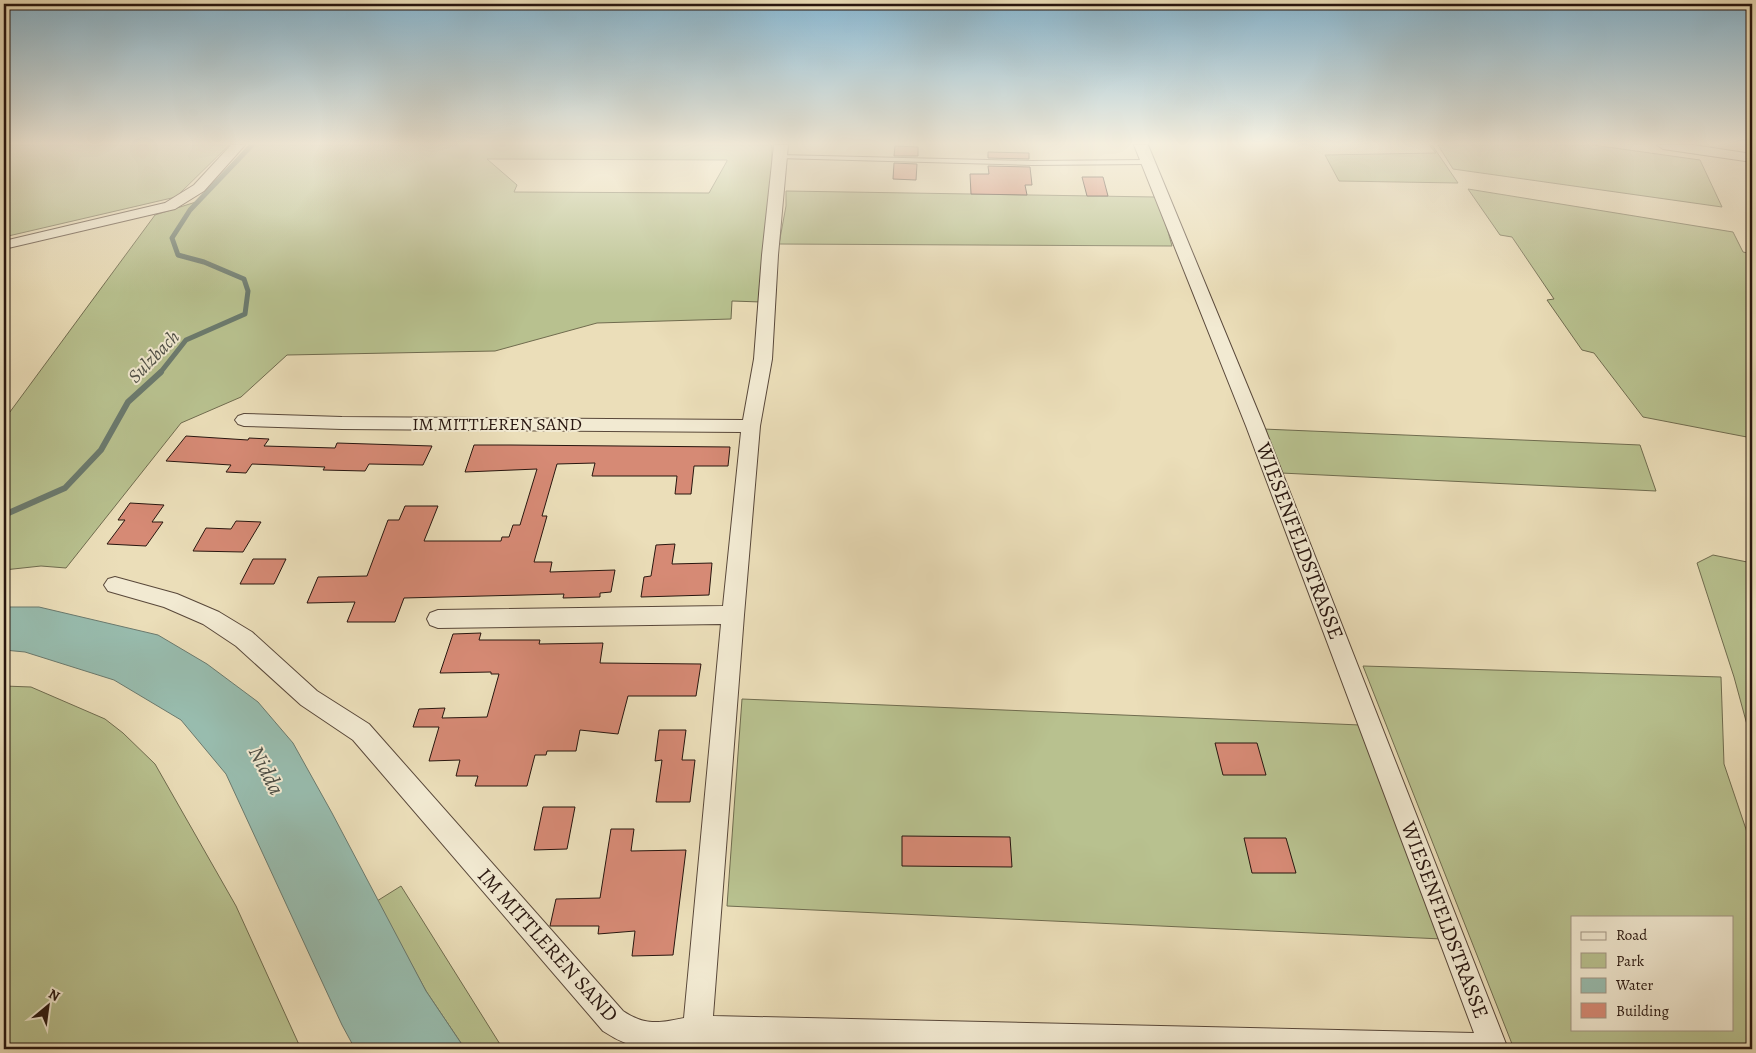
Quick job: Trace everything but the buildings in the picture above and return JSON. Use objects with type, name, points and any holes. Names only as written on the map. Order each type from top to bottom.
[{"type":"street","points":[[4,245],[170,206],[194,194]]},
{"type":"street","points":[[697,1030],[733,615],[751,426],[763,358],[776,194]]},
{"type":"street","name":"WIESENFELDSTRASSE","points":[[697,1030],[1494,1048],[1256,426],[1161,194]]},
{"type":"street","name":"IM MITTLEREN SAND","points":[[244,420],[352,423],[751,426]]},
{"type":"street","name":"IM MITTLEREN SAND","points":[[115,585],[169,600],[211,618],[244,639],[309,698],[361,732],[613,1021],[627,1032],[643,1037],[659,1037],[697,1030]]},
{"type":"street","points":[[438,619],[733,615]]},
{"type":"green space","points":[[4,194],[179,194],[176,197],[4,237]]},
{"type":"green space","points":[[206,194],[771,194],[761,302],[732,301],[731,319],[597,323],[495,351],[287,355],[241,397],[181,423],[66,568],[41,566],[4,570],[4,420],[155,215],[199,201]]},
{"type":"green space","points":[[786,194],[1155,197],[1163,214],[1172,246],[779,244],[786,206]]},
{"type":"green space","points":[[1472,194],[1500,194],[1733,232],[1743,252],[1752,254],[1752,438],[1643,417],[1594,353],[1582,350],[1547,300],[1554,299],[1512,237],[1500,235]]},
{"type":"green space","points":[[1631,194],[1716,194],[1722,207]]},
{"type":"green space","points":[[1263,429],[1640,445],[1656,491],[1281,473]]},
{"type":"green space","points":[[1713,555],[1752,563],[1752,743],[1734,677],[1697,563]]},
{"type":"green space","points":[[1363,666],[1721,677],[1724,764],[1752,847],[1752,1049],[1514,1049]]},
{"type":"green space","points":[[4,686],[31,687],[105,719],[123,733],[155,764],[236,906],[301,1049],[4,1049]]},
{"type":"green space","points":[[742,699],[1360,725],[1442,939],[727,906]]},
{"type":"green space","points":[[401,886],[503,1049],[465,1049],[426,991],[377,901]]},
{"type":"green space","points":[[714,1044],[1026,1049],[715,1049]]},
{"type":"water","name":"Nidda","points":[[4,607],[39,607],[158,635],[207,664],[258,702],[293,743],[426,991],[465,1049],[355,1049],[342,1025],[226,774],[181,720],[114,680],[25,652],[4,650]]},
{"type":"waterway","name":"Sulzbach","points":[[160,373],[186,340],[245,314],[248,291],[244,279],[204,262],[178,255],[172,238],[190,210],[205,194]]},
{"type":"waterway","name":"Sulzbach","points":[[4,515],[65,488],[101,450],[128,402],[160,373]]}]
